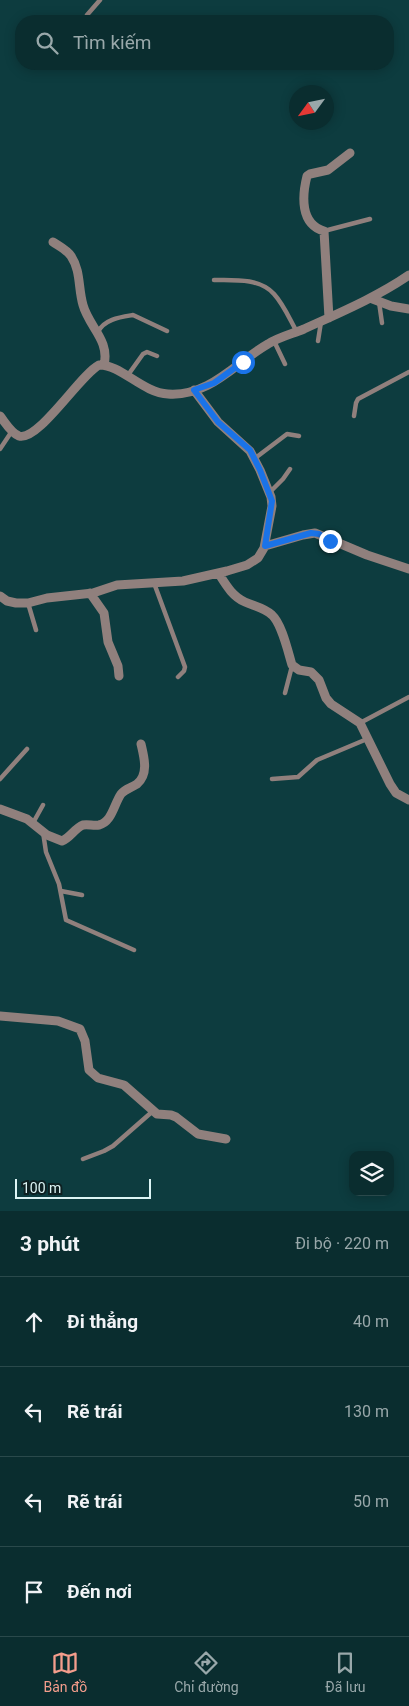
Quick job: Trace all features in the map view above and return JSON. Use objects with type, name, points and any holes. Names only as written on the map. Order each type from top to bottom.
[{"type":"street","points":[[325,320],[324,231],[310,222],[303,202],[307,176],[328,170],[350,153]]},
{"type":"street","points":[[53,242],[65,250],[78,271],[83,307],[106,350],[104,365]]},
{"type":"street","points":[[0,416],[16,435],[23,436],[38,428],[61,406],[88,373],[99,365],[104,365],[127,376],[149,390],[168,394],[194,390],[214,383],[274,341],[325,320],[370,298],[395,285],[409,275]]},
{"type":"street","points":[[370,298],[409,309]]},
{"type":"street","points":[[0,596],[6,601],[28,603],[47,598],[90,593],[117,585],[183,581],[219,574],[247,565],[262,554],[272,506],[269,492],[250,450],[218,422],[194,390]]},
{"type":"street","points":[[265,546],[315,533],[354,550],[409,568]]},
{"type":"street","points":[[219,574],[234,595],[266,611],[275,618],[292,665],[299,670],[311,672],[319,680],[326,698],[331,704],[360,723],[390,784],[396,793],[409,800]]},
{"type":"street","points":[[90,593],[104,613],[108,642],[118,666],[119,676]]},
{"type":"street","points":[[0,808],[15,813],[33,823],[56,840],[62,841],[84,825],[98,825],[106,822],[122,793],[138,783],[142,777],[144,760],[141,744]]},
{"type":"street","points":[[0,1016],[58,1021],[80,1029],[85,1041],[87,1064],[98,1078],[124,1085],[152,1111],[157,1114],[176,1117],[198,1134],[226,1138]]},
{"type":"lane","points":[[87,15],[100,0]]},
{"type":"lane","points":[[324,231],[370,219]]},
{"type":"lane","points":[[214,280],[249,281],[272,292],[297,332]]},
{"type":"lane","points":[[379,302],[382,323]]},
{"type":"lane","points":[[98,334],[100,327],[106,322],[133,315],[167,331]]},
{"type":"lane","points":[[318,341],[325,320]]},
{"type":"lane","points":[[274,341],[284,364]]},
{"type":"lane","points":[[127,376],[143,353],[147,352],[156,356]]},
{"type":"lane","points":[[354,416],[358,399],[409,372]]},
{"type":"lane","points":[[0,449],[12,431]]},
{"type":"lane","points":[[254,459],[287,434],[299,436]]},
{"type":"lane","points":[[269,492],[290,469]]},
{"type":"lane","points":[[154,583],[185,667],[178,677]]},
{"type":"lane","points":[[28,603],[36,630]]},
{"type":"lane","points":[[285,693],[292,665]]},
{"type":"lane","points":[[360,723],[409,698]]},
{"type":"lane","points":[[272,779],[298,777],[317,760],[367,739]]},
{"type":"lane","points":[[0,779],[27,749]]},
{"type":"lane","points":[[33,823],[43,805]]},
{"type":"lane","points":[[42,831],[46,852],[61,891],[65,917],[68,922],[134,950]]},
{"type":"lane","points":[[61,891],[82,895]]},
{"type":"lane","points":[[83,1159],[113,1146],[152,1111]]},
{"type":"route","points":[[243,362],[214,383],[194,390],[218,422],[250,450],[260,470],[272,501],[265,546],[311,533],[319,534],[330,541]]}]
